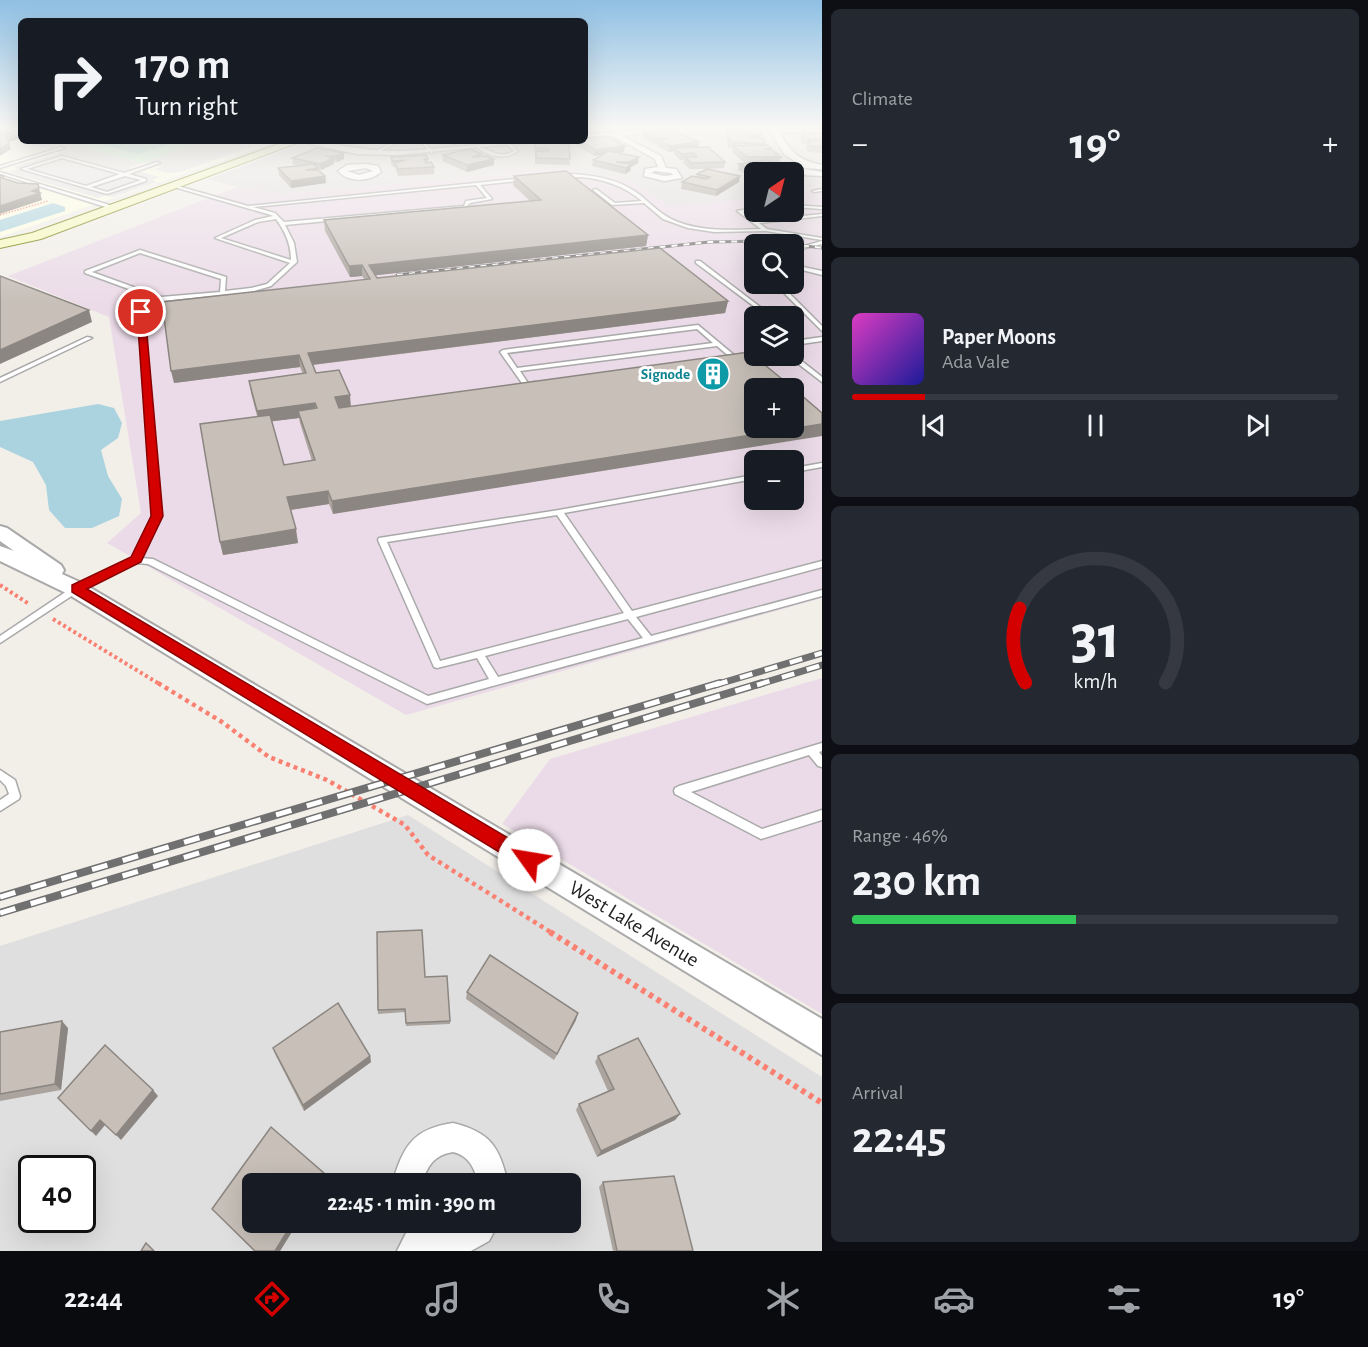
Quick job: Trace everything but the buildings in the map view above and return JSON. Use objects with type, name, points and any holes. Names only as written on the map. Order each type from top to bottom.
[{"type":"main road","points":[[0,244],[36,236],[171,187]]},
{"type":"main road","points":[[0,254],[28,244],[36,236]]},
{"type":"street","name":"West Lake Avenue","points":[[0,532],[36,555],[76,588]]},
{"type":"street","name":"West Lake Avenue","points":[[0,553],[76,588],[822,1038]]},
{"type":"street","points":[[410,1173],[416,1155],[426,1144],[438,1138],[452,1137],[465,1140],[477,1148],[487,1162],[490,1173]]},
{"type":"street","points":[[419,1234],[454,1241],[469,1237],[473,1233]]},
{"type":"lane","points":[[47,187],[114,208]]},
{"type":"lane","points":[[68,194],[86,187]]},
{"type":"lane","points":[[88,187],[107,193],[123,187]]},
{"type":"lane","points":[[136,560],[157,516],[141,312],[144,305],[161,299],[222,293],[269,285],[294,262],[294,253],[277,217],[248,206],[180,187]]},
{"type":"lane","points":[[248,206],[433,187]]},
{"type":"lane","points":[[282,224],[465,207],[468,202],[490,199],[480,187]]},
{"type":"lane","points":[[624,187],[632,191],[665,218],[680,223],[718,230],[766,230],[822,240]]},
{"type":"lane","points":[[595,190],[614,204],[645,202]]},
{"type":"lane","points":[[813,191],[822,190]]},
{"type":"lane","points":[[804,207],[822,208]]},
{"type":"lane","points":[[804,217],[822,215]]},
{"type":"lane","points":[[277,217],[257,221],[217,238],[294,262]]},
{"type":"lane","points":[[755,222],[766,230]]},
{"type":"lane","points":[[804,246],[822,240]]},
{"type":"lane","points":[[161,299],[87,272],[140,250],[224,278],[222,293]]},
{"type":"lane","points":[[698,262],[757,306]]},
{"type":"lane","points":[[804,269],[822,273]]},
{"type":"lane","points":[[788,294],[822,329]]},
{"type":"lane","points":[[526,385],[503,352],[698,327],[732,356]]},
{"type":"lane","points":[[0,380],[89,338]]},
{"type":"lane","points":[[804,341],[822,339]]},
{"type":"lane","points":[[516,370],[718,344]]},
{"type":"lane","points":[[721,358],[743,355]]},
{"type":"lane","points":[[804,366],[822,380]]},
{"type":"lane","points":[[516,385],[538,384]]},
{"type":"lane","points":[[804,468],[822,465]]},
{"type":"lane","points":[[744,479],[559,512],[382,540],[437,665],[822,564]]},
{"type":"lane","points":[[559,512],[649,640]]},
{"type":"lane","points":[[0,640],[76,588],[136,560],[150,561],[427,700],[822,592]]},
{"type":"lane","points":[[480,654],[495,681]]},
{"type":"lane","points":[[822,763],[817,748],[679,791],[761,834],[822,814]]},
{"type":"lane","points":[[0,774],[11,783],[15,796],[0,806]]},
{"type":"path","points":[[0,215],[52,200]]},
{"type":"path","points":[[0,585],[222,722],[269,757],[327,780],[405,825],[429,855],[822,1102]]},
{"type":"shaded area","points":[[0,187],[144,187],[0,237]]},
{"type":"shaded area","points":[[62,187],[141,187],[113,197],[106,195],[98,198]]},
{"type":"shaded area","points":[[236,187],[284,194],[355,187],[641,187],[668,206],[744,199],[744,222],[804,222],[804,189],[822,187],[822,598],[406,715],[107,543],[141,513],[109,317],[8,276]]},
{"type":"shaded area","points":[[238,187],[355,187],[284,194],[255,192]]},
{"type":"shaded area","points":[[641,187],[744,187],[744,199],[668,206]]},
{"type":"shaded area","points":[[822,678],[822,1014],[502,824],[550,759]]},
{"type":"shaded area","points":[[408,815],[822,1077],[822,1251],[0,1251],[0,946]]},
{"type":"water","points":[[53,203],[65,207],[65,211],[0,232],[0,220]]},
{"type":"water","points":[[98,404],[114,408],[122,423],[118,438],[101,450],[108,476],[122,499],[119,516],[92,528],[65,528],[49,510],[46,485],[33,462],[0,447],[0,421]]},
{"type":"railway","points":[[397,275],[709,242],[766,241],[822,248]]},
{"type":"railway","points":[[715,685],[822,653]]},
{"type":"railway","points":[[757,685],[822,665]]},
{"type":"railway","points":[[0,897],[720,683]]},
{"type":"railway","points":[[0,913],[762,683]]},
{"type":"place","name":"Signode","points":[[713,374]]},
{"type":"route","points":[[141,312],[157,516],[136,560],[76,588],[529,860]]}]
